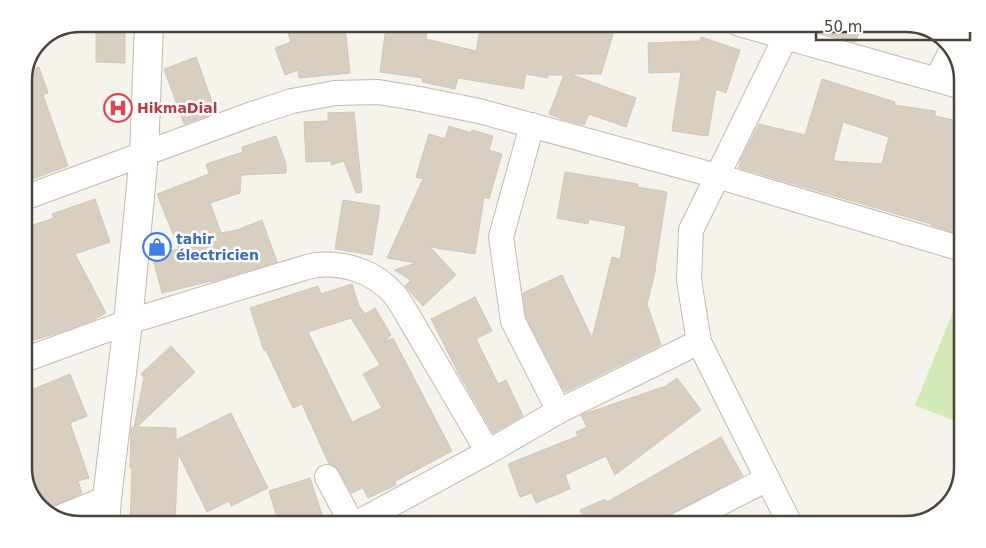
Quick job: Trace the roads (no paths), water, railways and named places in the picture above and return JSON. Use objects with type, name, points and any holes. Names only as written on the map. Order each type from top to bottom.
[{"type":"street","points":[[76,515],[106,511],[128,322],[144,154],[149,32]]},
{"type":"street","points":[[786,516],[699,342],[689,280],[691,230],[787,32]]},
{"type":"street","points":[[794,32],[953,84]]},
{"type":"street","points":[[937,79],[948,57]]},
{"type":"street","points":[[33,195],[292,101],[335,93],[378,92],[420,98],[532,125],[717,176],[953,246]]},
{"type":"street","points":[[532,125],[501,237],[513,321],[559,411]]},
{"type":"street","points":[[33,357],[128,322],[315,265],[337,264],[359,269],[378,280],[394,295],[488,452]]},
{"type":"street","points":[[369,516],[488,452],[559,411],[699,342]]},
{"type":"street","points":[[327,478],[349,516]]},
{"type":"street","points":[[695,516],[767,479]]},
{"type":"place","name":"HikmaDial","points":[[118,108]]},
{"type":"place","name":"tahir électricien","points":[[157,247]]}]
